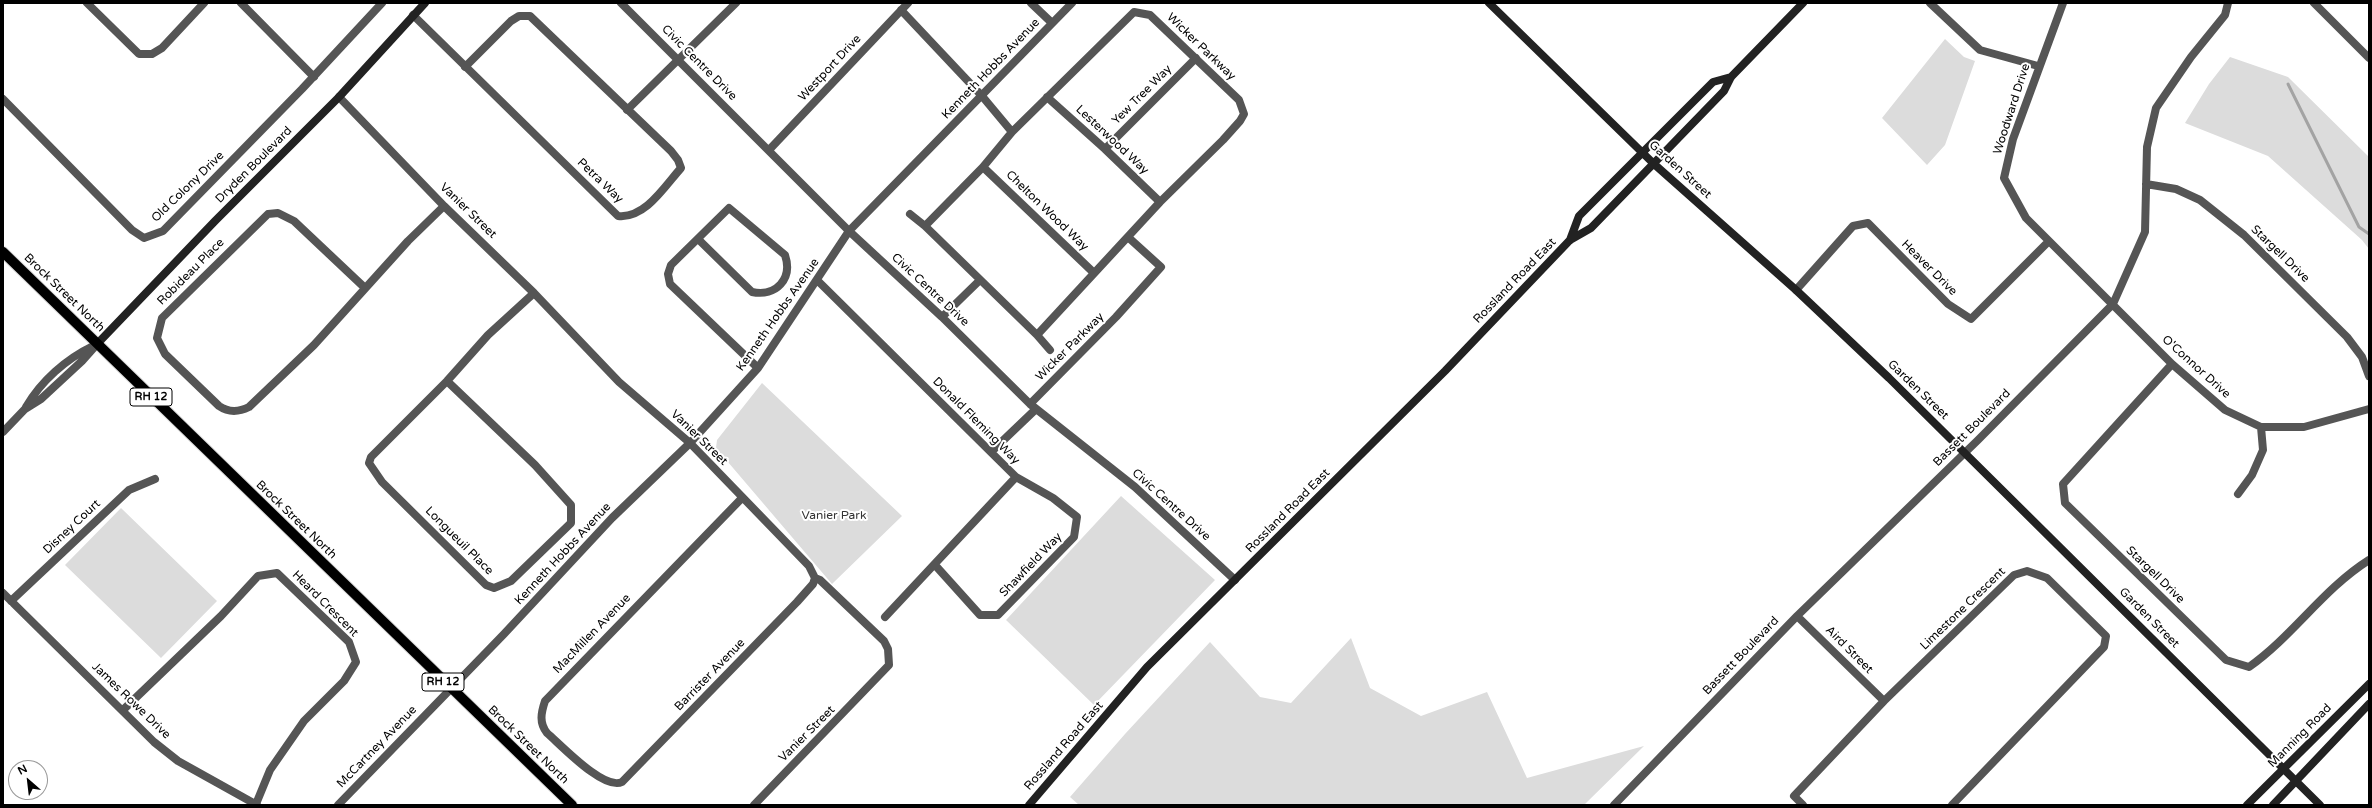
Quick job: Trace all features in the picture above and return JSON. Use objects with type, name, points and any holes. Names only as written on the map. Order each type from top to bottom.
[{"type":"main road","name":"Dryden Boulevard","points":[[98,343],[215,221],[339,97],[425,3]]},
{"type":"main road","name":"Garden Street","points":[[1489,3],[1643,154],[1796,290],[1966,452],[2320,805]]},
{"type":"main road","name":"Rossland Road East","points":[[1028,805],[1147,667],[1445,371],[1570,240],[1591,228],[1724,91],[1731,77],[1803,3]]},
{"type":"main road","name":"Rossland Road East","points":[[1570,240],[1579,216],[1643,154],[1713,82],[1731,77]]},
{"type":"main road","name":"Brock Street North","points":[[3,252],[572,805]]},
{"type":"main road","name":"Manning Road","points":[[2247,805],[2369,684]]},
{"type":"main road","points":[[2273,805],[2369,704]]},
{"type":"street","points":[[87,3],[139,54],[152,54],[162,48],[204,3]]},
{"type":"street","points":[[241,3],[314,77]]},
{"type":"street","name":"Old Colony Drive","points":[[3,98],[132,230],[144,238],[163,230],[314,77],[382,3]]},
{"type":"street","name":"Civic Centre Drive","points":[[621,3],[850,231],[942,317],[1033,406],[1135,487],[1235,580]]},
{"type":"street","points":[[627,110],[736,3]]},
{"type":"street","name":"Westport Drive","points":[[769,150],[908,3]]},
{"type":"street","points":[[1031,3],[1052,23]]},
{"type":"street","name":"Kenneth Hobbs Avenue","points":[[450,688],[504,634],[612,518],[690,443],[758,368],[818,281],[850,231],[1072,3]]},
{"type":"street","points":[[1930,3],[1980,50],[2038,66]]},
{"type":"street","name":"Woodward Drive","points":[[2063,3],[2038,66],[2013,139],[2004,178],[2026,218],[2113,304]]},
{"type":"street","name":"Bassett Boulevard","points":[[1617,804],[1797,616],[1966,452],[2113,304],[2145,232],[2147,147],[2156,108],[2191,57],[2225,15],[2228,3]]},
{"type":"street","points":[[2314,3],[2369,58]]},
{"type":"street","points":[[901,10],[982,96],[1012,132]]},
{"type":"street","name":"Wicker Parkway","points":[[925,226],[983,167],[1012,132],[1134,12],[1150,15],[1196,58],[1239,100],[1244,114],[1240,122],[1160,202],[1130,238],[1094,273],[1038,335]]},
{"type":"street","name":"Petra Way","points":[[413,16],[465,67],[618,216],[627,217],[646,207],[681,168],[671,151],[530,16],[519,16],[511,21],[465,67]]},
{"type":"street","name":"Yew Tree Way","points":[[1105,149],[1196,58]]},
{"type":"street","name":"Vanier Street","points":[[339,97],[444,206],[534,293],[619,382],[690,443],[809,566],[815,578],[820,580],[884,641],[888,649],[889,665],[754,805]]},
{"type":"street","name":"Lesterwood Way","points":[[1047,97],[1105,149],[1160,202]]},
{"type":"street","name":"Chelton Wood Way","points":[[983,167],[1094,273]]},
{"type":"street","name":"Stargell Drive","points":[[2146,184],[2176,189],[2200,200],[2244,235],[2347,337],[2362,357],[2369,376]]},
{"type":"street","name":"Robideau Place","points":[[365,288],[294,221],[278,213],[268,214],[162,318],[157,338],[165,354],[219,406],[225,410],[242,410],[249,407],[314,345],[365,288],[444,206]]},
{"type":"street","points":[[698,239],[752,292],[763,294],[773,290],[788,276],[789,266],[786,255],[729,208],[698,239],[672,265],[668,274],[670,284],[758,368]]},
{"type":"street","name":"Wicker Parkway","points":[[910,214],[925,226],[1038,335],[1050,350]]},
{"type":"street","name":"Heaver Drive","points":[[1796,290],[1853,226],[1868,223],[1948,304],[1971,319],[2048,241]]},
{"type":"street","name":"Wicker Parkway","points":[[1033,406],[1161,267],[1130,238]]},
{"type":"street","points":[[942,317],[980,280]]},
{"type":"street","name":"Donald Fleming Way","points":[[818,281],[1016,477],[885,617]]},
{"type":"street","name":"Longueuil Place","points":[[448,381],[540,470],[571,505],[571,523],[511,581],[494,588],[486,585],[382,482],[369,463],[370,456],[448,381],[488,335],[534,293]]},
{"type":"street","name":"O'Connor Drive","points":[[2113,304],[2172,364],[2225,410],[2261,427],[2304,427],[2369,409]]},
{"type":"street","points":[[3,432],[25,409],[41,399],[98,343]]},
{"type":"street","name":"Stargell Drive","points":[[2172,364],[2063,484],[2065,503],[2070,509],[2226,660],[2248,667],[2267,654],[2350,572],[2369,560]]},
{"type":"street","points":[[991,452],[1033,406]]},
{"type":"street","points":[[2238,494],[2252,475],[2263,450],[2261,427]]},
{"type":"street","name":"Shawfield Way","points":[[935,565],[980,615],[998,615],[1074,537],[1077,517],[1053,498],[1016,477]]},
{"type":"street","name":"Disney Court","points":[[11,601],[129,490],[155,479]]},
{"type":"street","name":"MacMillen Avenue","points":[[617,784],[609,783],[592,772],[547,733],[543,728],[541,720],[545,701],[742,498]]},
{"type":"street","name":"Limestone Crescent","points":[[1803,805],[1794,796],[1884,701],[2014,576],[2027,571],[2047,578],[2106,636],[2104,647],[1952,805]]},
{"type":"street","name":"Heard Crescent","points":[[123,710],[221,616],[258,576],[277,573],[349,642],[356,662],[344,681],[304,721],[270,770],[256,805]]},
{"type":"street","name":"Barrister Avenue","points":[[617,784],[630,776],[786,613],[813,584],[815,578]]},
{"type":"street","name":"James Rowe Drive","points":[[3,593],[154,742],[178,761],[256,805]]},
{"type":"street","name":"Aird Street","points":[[1797,616],[1884,701]]},
{"type":"street","name":"McCartney Avenue","points":[[338,805],[450,688]]},
{"type":"green space","points":[[1945,39],[1964,57],[1975,61],[1945,145],[1927,165],[1882,118]]},
{"type":"green space","points":[[2230,57],[2288,77],[2369,157],[2369,249],[2362,240],[2268,156],[2185,123],[2209,84]]},
{"type":"green space","name":"Vanier Park","points":[[762,383],[902,516],[832,584],[716,448],[717,440]]},
{"type":"green space","points":[[1121,496],[1215,580],[1094,705],[1006,620]]},
{"type":"green space","points":[[121,508],[217,601],[161,658],[65,565]]},
{"type":"green space","points":[[1351,638],[1370,688],[1421,716],[1487,692],[1527,778],[1644,746],[1584,805],[1079,805],[1070,797],[1125,734],[1210,642],[1260,697],[1291,703]]},
{"type":"waterway","points":[[2288,84],[2359,227],[2369,234]]}]
